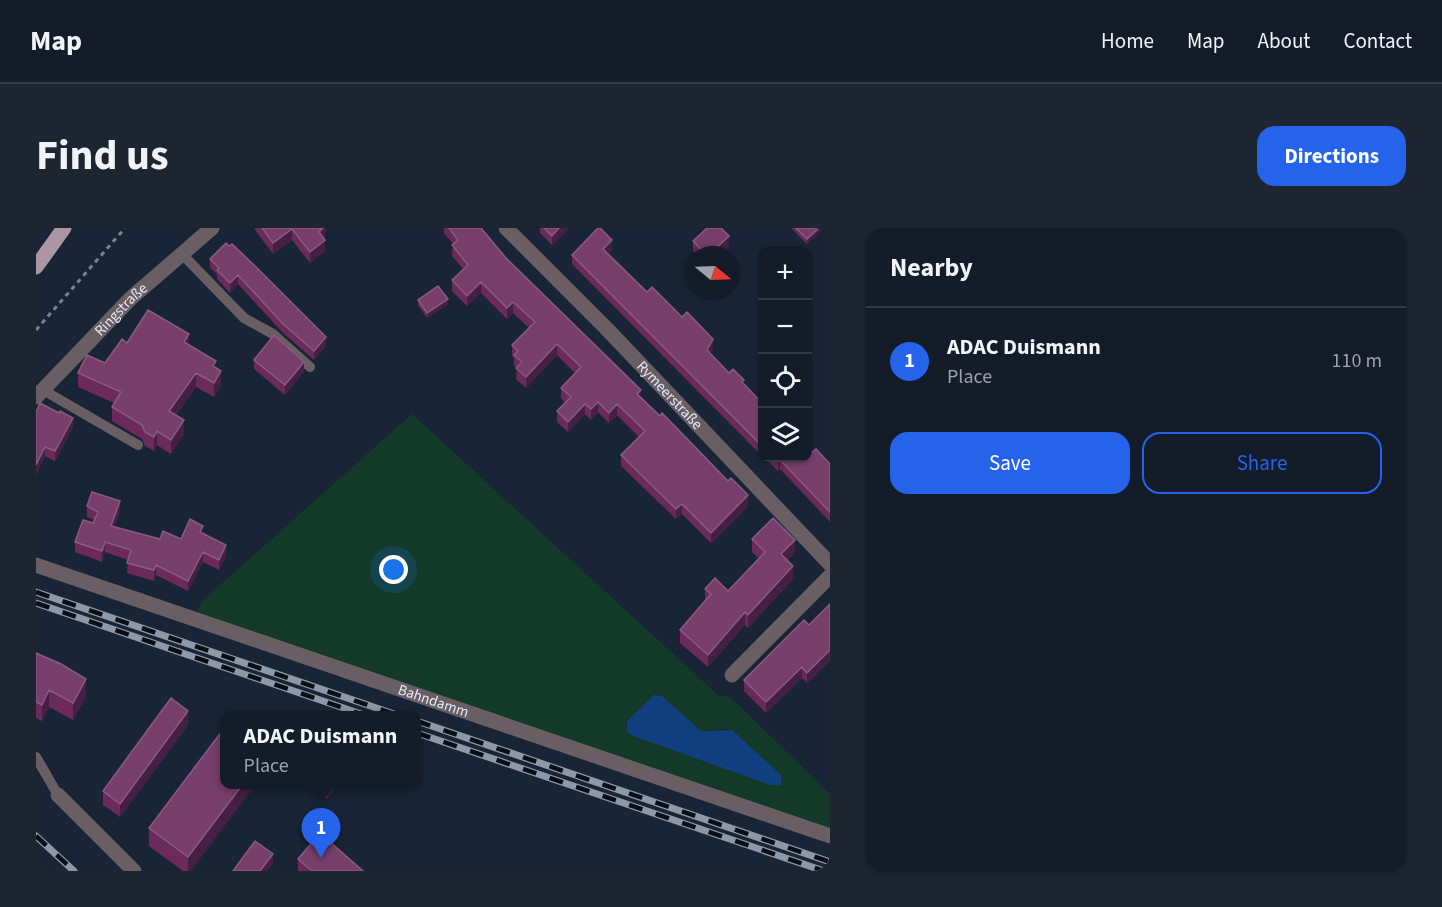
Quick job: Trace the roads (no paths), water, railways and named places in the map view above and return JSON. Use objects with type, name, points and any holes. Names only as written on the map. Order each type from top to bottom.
[{"type":"main road","points":[[36,267],[64,228]]},
{"type":"street","name":"Ringstraße","points":[[40,393],[131,298],[212,228]]},
{"type":"street","name":"Rymeerstraße","points":[[506,228],[607,329],[830,564]]},
{"type":"street","name":"Bahndamm","points":[[36,566],[830,836]]},
{"type":"street","points":[[732,675],[830,576]]},
{"type":"street","points":[[58,795],[134,871]]},
{"type":"lane","points":[[182,254],[244,318],[273,334],[310,367]]},
{"type":"lane","points":[[40,393],[138,445]]},
{"type":"lane","points":[[36,757],[58,795]]},
{"type":"water","points":[[654,695],[662,696],[701,731],[732,730],[781,775],[781,785],[770,785],[631,735],[627,732],[627,721]]},
{"type":"railway","points":[[36,592],[385,711]]},
{"type":"railway","points":[[36,603],[352,711]]},
{"type":"railway","points":[[421,722],[830,862]]},
{"type":"railway","points":[[421,734],[824,871]]},
{"type":"railway","points":[[36,836],[74,871]]},
{"type":"place","name":"ADAC Duismann","points":[[321,858]]}]
